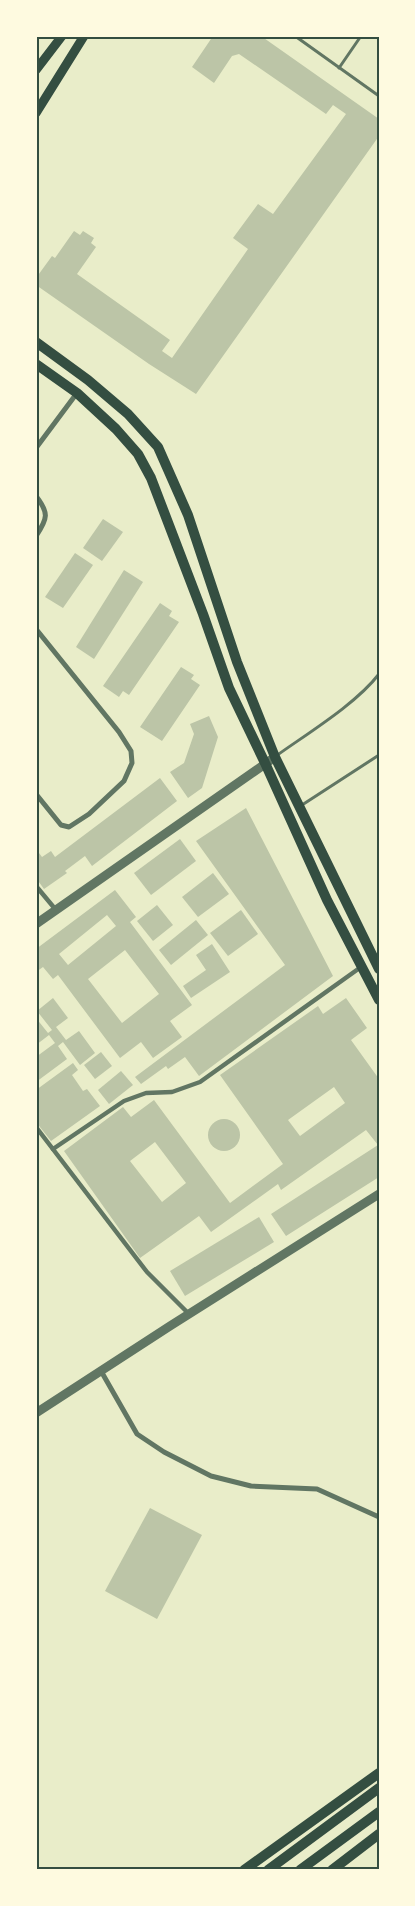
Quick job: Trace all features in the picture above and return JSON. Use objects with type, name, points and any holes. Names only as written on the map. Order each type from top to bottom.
[{"type":"main road","points":[[36,70],[62,36]]},
{"type":"main road","points":[[36,112],[84,36]]},
{"type":"main road","points":[[36,342],[88,380],[128,414],[158,446],[188,515],[237,662],[275,757],[379,970]]},
{"type":"main road","points":[[36,364],[77,393],[116,429],[138,454],[151,478],[229,688],[327,900],[379,1000]]},
{"type":"main road","points":[[244,1870],[379,1772]]},
{"type":"main road","points":[[268,1870],[379,1788]]},
{"type":"main road","points":[[300,1870],[379,1812]]},
{"type":"main road","points":[[332,1870],[379,1834]]},
{"type":"street","points":[[36,448],[77,393]]},
{"type":"street","points":[[36,496],[46,509],[44,525],[36,536]]},
{"type":"street","points":[[36,629],[119,732],[131,751],[132,763],[124,781],[89,814],[69,827],[61,825],[36,794]]},
{"type":"street","points":[[36,924],[275,757]]},
{"type":"street","points":[[36,886],[56,910]]},
{"type":"street","points":[[53,1149],[124,1101],[146,1093],[172,1092],[200,1082],[362,967]]},
{"type":"street","points":[[36,1127],[147,1272],[189,1314]]},
{"type":"street","points":[[36,1413],[379,1194]]},
{"type":"street","points":[[100,1371],[137,1434],[164,1452],[211,1476],[251,1486],[316,1489],[379,1517]]},
{"type":"lane","points":[[295,36],[379,96]]},
{"type":"lane","points":[[339,68],[361,36]]},
{"type":"lane","points":[[275,757],[355,698],[379,674]]},
{"type":"lane","points":[[300,807],[379,755]]},
{"type":"building","points":[[213,36],[261,36],[379,119],[379,136],[196,394],[149,364],[36,285],[36,278],[52,256],[55,258],[74,231],[80,235],[83,231],[94,238],[91,243],[96,247],[77,274],[170,340],[162,351],[172,358],[248,249],[233,238],[258,204],[273,214],[346,114],[333,105],[326,114],[239,54],[232,56],[214,83],[192,67]]},
{"type":"building","points":[[103,519],[123,532],[102,561],[83,548]]},
{"type":"building","points":[[75,553],[93,565],[63,608],[45,597]]},
{"type":"building","points":[[124,570],[143,582],[94,659],[76,647]]},
{"type":"building","points":[[160,603],[172,611],[169,616],[179,622],[129,695],[123,691],[119,697],[103,686]]},
{"type":"building","points":[[181,667],[194,675],[191,679],[200,685],[162,741],[140,727]]},
{"type":"building","points":[[209,716],[218,737],[202,788],[188,798],[170,772],[184,763],[194,734],[190,724]]},
{"type":"building","points":[[160,778],[177,801],[92,866],[85,856],[65,871],[67,873],[44,889],[36,878],[36,849],[42,857],[51,851],[55,857]]},
{"type":"building","points":[[246,808],[333,976],[199,1076],[185,1057],[168,1069],[166,1066],[141,1084],[135,1077],[285,965],[196,841]]},
{"type":"building","points":[[180,839],[196,861],[151,895],[134,873]]},
{"type":"building","points":[[213,873],[229,894],[198,917],[182,897]]},
{"type":"building","points":[[115,890],[136,917],[130,922],[192,1005],[170,1021],[182,1037],[153,1058],[141,1042],[120,1058],[58,975],[53,979],[43,967],[36,972],[36,949]],"holes":[[[107,915],[116,926],[68,965],[59,954]],[[125,950],[159,994],[122,1023],[88,979]]]},
{"type":"building","points":[[157,905],[173,925],[153,941],[137,921]]},
{"type":"building","points":[[241,910],[258,934],[228,956],[210,933]]},
{"type":"building","points":[[196,920],[208,935],[171,965],[159,950]]},
{"type":"building","points":[[212,944],[230,972],[191,998],[183,986],[206,970],[196,955]]},
{"type":"building","points":[[53,998],[68,1018],[56,1027],[66,1040],[79,1031],[95,1053],[80,1065],[63,1042],[58,1046],[67,1059],[36,1082],[36,1057],[55,1043],[49,1035],[36,1045],[36,1018],[48,1033],[52,1030],[37,1011]]},
{"type":"building","points":[[346,998],[367,1028],[351,1040],[379,1079],[379,1177],[286,1236],[271,1214],[378,1145],[366,1130],[281,1190],[278,1184],[211,1232],[199,1216],[140,1258],[64,1151],[123,1107],[131,1117],[154,1100],[230,1203],[283,1164],[220,1075],[318,1006],[323,1014]],"holes":[[[334,1087],[345,1103],[300,1136],[288,1120]],[[155,1142],[186,1183],[162,1202],[130,1161]]]},
{"type":"building","points":[[101,1052],[112,1066],[95,1079],[84,1065]]},
{"type":"building","points":[[73,1063],[78,1070],[72,1075],[83,1091],[87,1089],[100,1106],[51,1141],[36,1122],[36,1090]]},
{"type":"building","points":[[121,1071],[133,1085],[109,1104],[98,1090]]},
{"type":"building","points":[[224,1119],[230,1120],[235,1124],[239,1129],[239,1141],[235,1146],[230,1150],[224,1151],[218,1150],[213,1146],[209,1141],[208,1135],[209,1129],[213,1124],[218,1120]]},
{"type":"building","points":[[259,1217],[274,1242],[185,1296],[170,1271]]},
{"type":"building","points":[[150,1508],[202,1535],[157,1619],[105,1591]]}]
